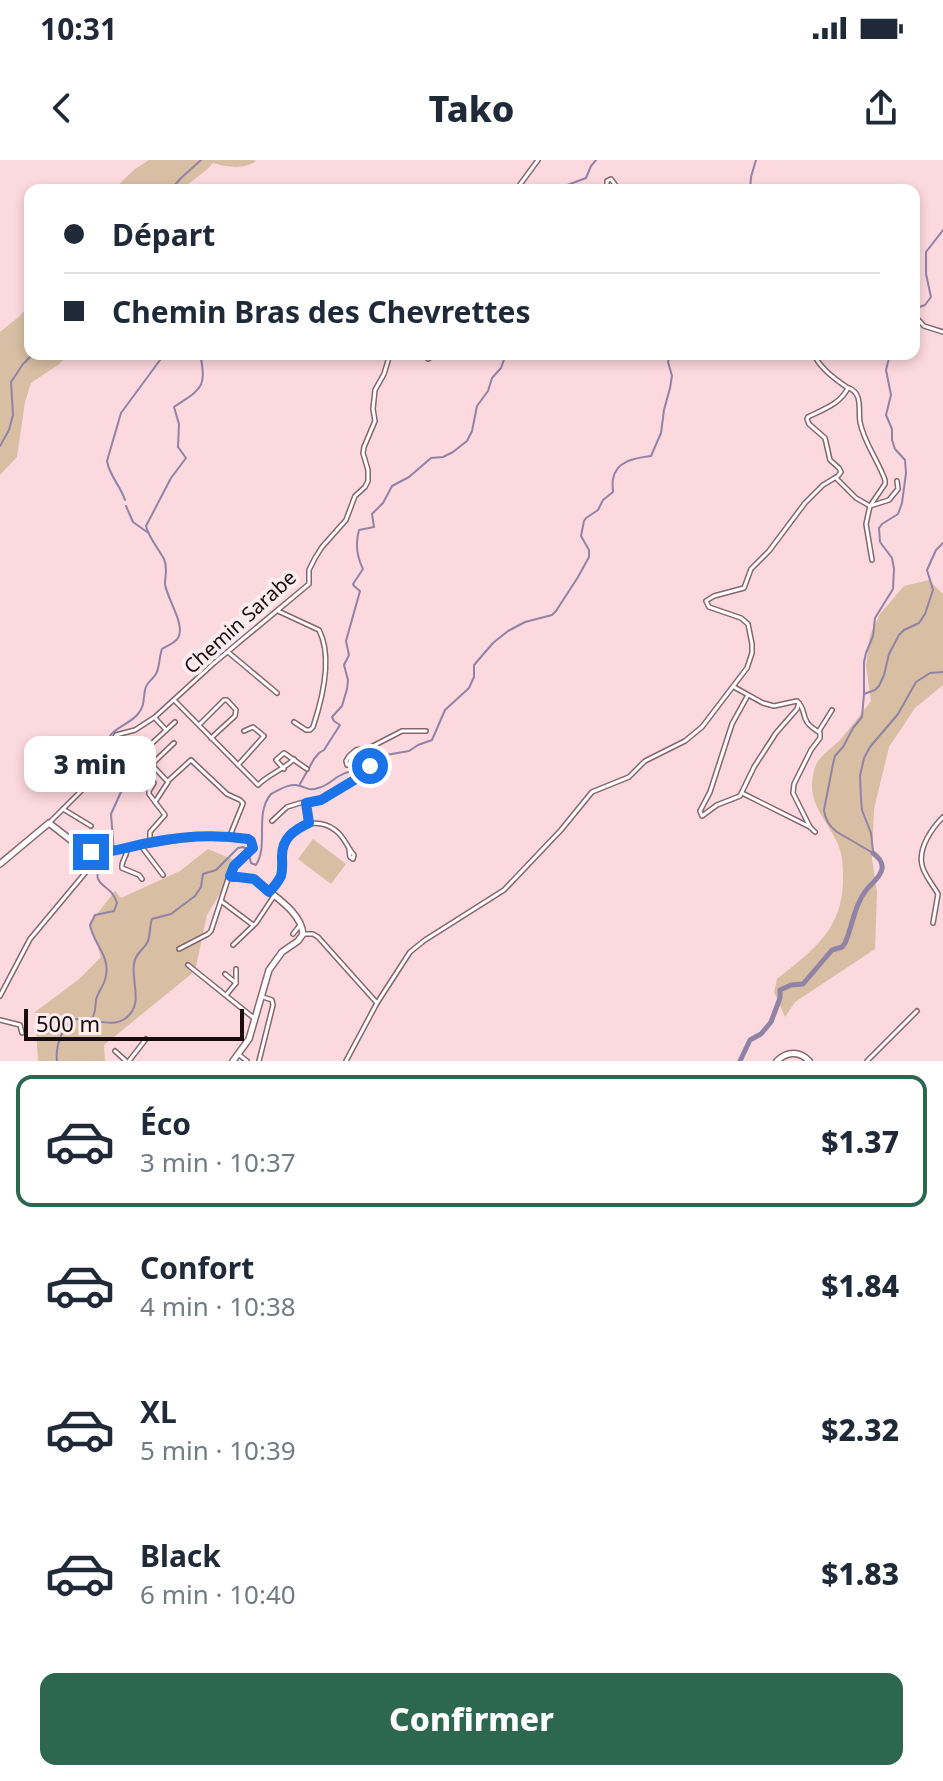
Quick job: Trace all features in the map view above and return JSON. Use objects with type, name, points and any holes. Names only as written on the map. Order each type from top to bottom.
[{"type":"main road","points":[[0,864],[49,823],[81,848],[100,852],[194,836],[250,840],[253,846],[230,873],[231,877],[256,880],[295,915],[303,934],[278,955],[269,970],[249,1039],[233,1061]]},
{"type":"main road","points":[[777,1061],[788,1054],[802,1055],[809,1061]]},
{"type":"street","points":[[520,184],[538,160]]},
{"type":"street","points":[[920,322],[925,327],[943,332]]},
{"type":"street","name":"Chemin Sarabe","points":[[49,823],[107,765],[116,735],[135,730],[155,717],[309,584],[309,570],[315,558],[346,520],[355,496],[367,485],[369,473],[364,447],[375,421],[375,390],[388,360]]},
{"type":"street","points":[[817,360],[839,383],[854,390],[858,396],[860,423],[885,480],[870,506],[866,524],[872,560]]},
{"type":"street","points":[[346,1061],[377,1003],[417,946],[504,890],[592,792],[629,777],[654,756],[685,741],[702,727],[734,687],[747,668],[752,653],[748,624],[741,618],[709,607],[706,601],[744,588],[751,569],[769,551],[805,503],[823,485],[840,475],[841,470],[830,460],[825,438],[807,419],[833,405],[847,392],[847,387]]},
{"type":"street","points":[[836,478],[856,498],[870,506],[889,500],[896,493],[897,481]]},
{"type":"street","points":[[278,611],[319,630],[324,644],[325,677],[313,727],[306,730],[294,722]]},
{"type":"street","points":[[228,652],[277,693]]},
{"type":"street","points":[[734,687],[774,706],[793,701],[799,703],[809,726],[819,732]]},
{"type":"street","points":[[748,695],[732,724],[710,792],[700,811],[702,816],[742,793],[754,767],[799,703]]},
{"type":"street","points":[[174,700],[258,785],[294,759]]},
{"type":"street","points":[[199,725],[221,701],[227,700],[236,710],[235,716],[211,738]]},
{"type":"street","points":[[810,827],[793,793],[794,784],[832,710]]},
{"type":"street","points":[[155,717],[166,730]]},
{"type":"street","points":[[148,747],[175,722]]},
{"type":"street","points":[[238,765],[264,736],[253,727],[244,731]]},
{"type":"street","points":[[272,821],[287,807],[317,801],[369,771],[367,760],[347,765],[346,761],[354,751],[371,747],[402,731],[426,731]]},
{"type":"street","points":[[155,802],[168,782],[153,763],[174,743]]},
{"type":"street","points":[[284,769],[276,761],[281,754],[287,754],[307,769]]},
{"type":"street","points":[[169,780],[191,760],[227,794],[243,803],[229,838]]},
{"type":"street","points":[[145,775],[154,783],[149,791],[165,815],[150,832],[150,842]]},
{"type":"street","points":[[742,793],[815,832]]},
{"type":"street","points":[[306,803],[309,823]]},
{"type":"street","points":[[63,809],[91,826]]},
{"type":"street","points":[[933,923],[938,894],[921,862],[928,835],[943,817]]},
{"type":"street","points":[[233,945],[253,925],[272,894],[283,868],[282,849],[296,829],[309,823],[333,828],[349,849]]},
{"type":"street","points":[[140,844],[163,875]]},
{"type":"street","points":[[127,847],[122,868],[142,879]]},
{"type":"street","points":[[0,996],[30,939],[100,852]]},
{"type":"street","points":[[179,949],[208,934],[230,873]]},
{"type":"street","points":[[221,901],[253,925]]},
{"type":"street","points":[[293,934],[301,924]]},
{"type":"street","points":[[303,934],[318,937],[377,1003]]},
{"type":"street","points":[[188,965],[255,1019]]},
{"type":"street","points":[[226,995],[236,983],[236,969]]},
{"type":"street","points":[[225,974],[236,983]]},
{"type":"street","points":[[259,1061],[273,1005],[272,1000],[261,997]]},
{"type":"street","points":[[867,1061],[917,1011]]},
{"type":"street","points":[[0,1020],[20,1025],[22,1033]]},
{"type":"street","points":[[115,1051],[127,1061],[146,1039]]},
{"type":"street","points":[[238,1054],[247,1061]]},
{"type":"shaded area","points":[[149,160],[256,161],[241,167],[213,163],[189,184],[119,184]]},
{"type":"shaded area","points":[[24,311],[24,360],[63,360],[31,383],[17,457],[0,475],[0,332]]},
{"type":"shaded area","points":[[929,580],[943,594],[943,685],[915,708],[889,747],[874,809],[872,859],[877,892],[875,949],[795,1002],[785,1017],[774,992],[777,979],[825,936],[833,924],[842,894],[840,849],[816,806],[812,789],[815,767],[871,701],[866,666],[870,635],[880,614],[904,586]]},
{"type":"shaded area","points":[[313,839],[346,864],[331,884],[298,859]]},
{"type":"shaded area","points":[[208,849],[239,862],[207,915],[195,971],[104,1045],[105,1061],[38,1061],[35,1012],[78,980],[101,957],[90,923],[115,891],[121,898],[180,871]]},
{"type":"waterway","points":[[176,184],[201,160]]},
{"type":"waterway","points":[[570,184],[586,178],[596,160]]},
{"type":"waterway","points":[[750,184],[756,160]]},
{"type":"waterway","points":[[920,307],[931,297],[926,274],[926,252],[943,230]]},
{"type":"waterway","points":[[0,446],[13,415],[11,382],[27,360]]},
{"type":"waterway","points":[[125,500],[107,461],[121,413],[160,360]]},
{"type":"waterway","points":[[92,1019],[107,968],[90,925],[95,915],[114,911],[117,903],[97,876],[102,859],[114,852],[111,814],[126,781],[123,755],[106,745],[111,735],[140,711],[148,683],[156,674],[162,649],[175,641],[180,633],[178,619],[166,590],[165,562],[146,526],[171,478],[186,458],[178,447],[179,424],[174,407],[200,387],[203,375],[201,360]]},
{"type":"waterway","points":[[300,784],[314,759],[324,750],[340,725],[332,717],[342,706],[347,689],[344,665],[349,655],[346,641],[360,591],[353,584],[363,569],[357,550],[359,530],[374,527],[372,514],[383,503],[392,486],[409,477],[431,458],[443,457],[467,441],[477,406],[504,360]]},
{"type":"waterway","points":[[249,855],[251,863],[256,865],[260,857],[263,811],[271,794],[293,785],[318,788],[355,770],[382,769],[386,755],[409,751],[432,740],[445,710],[469,688],[474,677],[474,665],[493,643],[525,622],[552,615],[556,611],[589,557],[589,550],[581,536],[584,521],[613,492],[613,479],[618,468],[628,461],[651,456],[661,433],[670,388],[672,376],[668,360]]},
{"type":"waterway","points":[[864,694],[864,662],[873,636],[875,618],[893,589],[892,558],[880,542],[879,528],[898,514],[906,473],[905,460],[895,449],[886,415],[891,395],[886,370],[888,360]]},
{"type":"waterway","points":[[126,506],[133,522],[147,532]]},
{"type":"waterway","points":[[873,853],[837,832],[826,820],[824,810],[833,764],[835,756],[862,717],[864,694],[879,686],[899,635],[919,623],[925,614],[933,590],[927,570],[936,550],[943,543]]},
{"type":"waterway","points":[[873,851],[871,833],[862,810],[860,776],[864,758],[898,714],[916,682],[930,673],[943,672]]},
{"type":"waterway","points":[[57,1061],[60,1039],[67,1025],[74,1020],[117,1022],[131,1012],[136,1000],[135,961],[148,940],[152,919],[171,914],[195,896],[201,887],[203,874],[216,870],[238,848],[247,849]]},
{"type":"waterway","points":[[740,1061],[750,1040],[761,1034],[771,1022],[780,990],[803,984],[832,950],[845,943],[859,902],[882,869],[880,860],[873,853]]},
{"type":"route","points":[[91,852],[194,836],[248,839],[253,848],[234,866],[230,876],[254,879],[269,892],[281,877],[282,849],[287,838],[309,823],[306,803],[323,799],[369,771],[370,766]]}]
